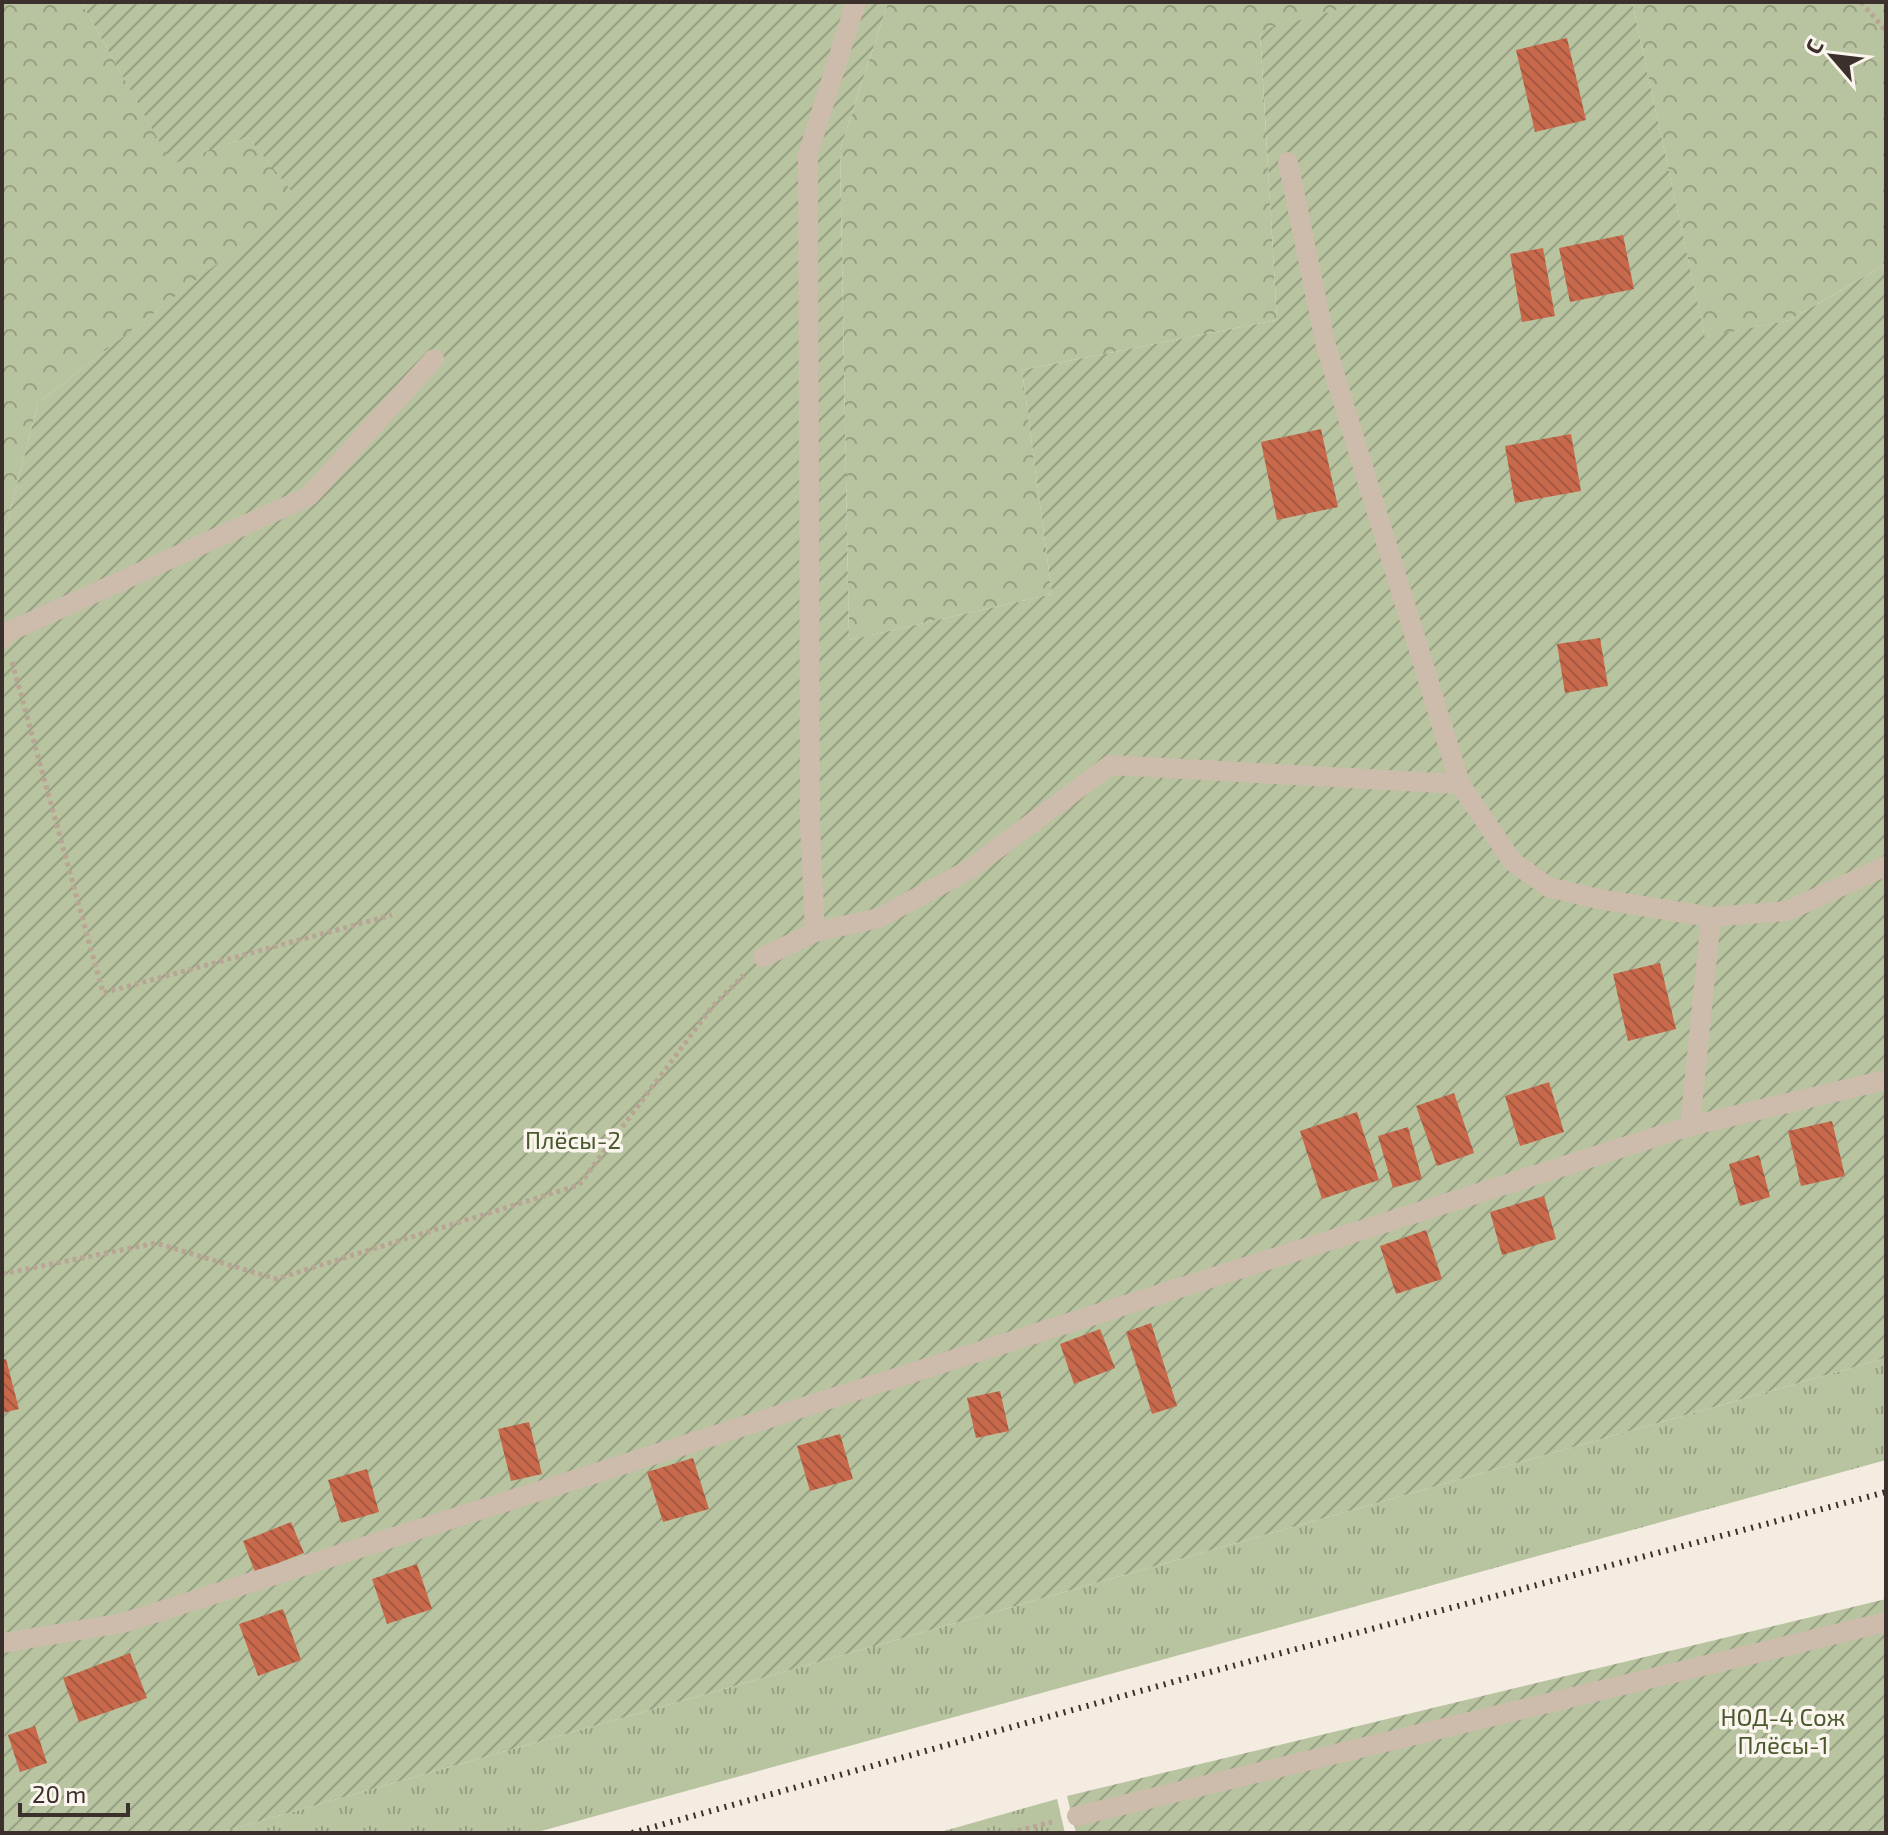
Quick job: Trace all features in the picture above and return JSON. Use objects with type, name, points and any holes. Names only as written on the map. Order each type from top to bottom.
[{"type":"lane","points":[[815,932],[810,825],[808,154],[856,2]]},
{"type":"lane","points":[[1288,162],[1326,346],[1460,784],[1512,861],[1548,887],[1598,899],[1711,917],[1787,911],[1886,866]]},
{"type":"lane","points":[[3,637],[309,496],[434,359]]},
{"type":"lane","points":[[763,957],[815,932],[879,918],[970,869],[1110,765],[1460,784]]},
{"type":"lane","points":[[1690,1126],[1711,917]]},
{"type":"lane","points":[[2,1643],[123,1623],[1690,1126],[1886,1080]]},
{"type":"lane","points":[[1077,1816],[1886,1622]]},
{"type":"path","points":[[1861,2],[1886,31]]},
{"type":"path","points":[[3,637],[103,993],[392,915]]},
{"type":"path","points":[[2,1274],[156,1243],[276,1279],[579,1185],[712,1007],[763,957]]},
{"type":"path","points":[[1010,1833],[1077,1816]]},
{"type":"green space","points":[[2,2],[81,2],[172,163],[248,137],[300,200],[38,403],[2,543]]},
{"type":"green space","name":"Плёсы-2","points":[[81,2],[888,2],[840,150],[849,640],[1052,594],[1022,370],[1277,320],[1260,31],[1366,2],[1632,2],[1705,337],[1790,320],[1886,264],[1886,1358],[218,1833],[2,1833],[2,543],[38,403],[299,200],[248,137],[172,164]]},
{"type":"green space","points":[[888,2],[1366,2],[1260,32],[1277,320],[1022,370],[1052,594],[849,640],[840,150]]},
{"type":"green space","points":[[1632,2],[1886,2],[1886,264],[1790,320],[1705,338]]},
{"type":"green space","points":[[1886,1358],[1886,1460],[534,1833],[218,1833]]},
{"type":"green space","name":"НОД-4 Сож Плёсы-1","points":[[1886,1599],[1886,1833],[1076,1833],[1067,1796]]},
{"type":"green space","points":[[1057,1799],[1065,1833],[937,1833]]},
{"type":"building","points":[[1567,38],[1586,120],[1535,132],[1516,50]]},
{"type":"building","points":[[1623,235],[1634,289],[1570,302],[1559,248]]},
{"type":"building","points":[[1543,248],[1555,316],[1522,322],[1510,254]]},
{"type":"building","points":[[1321,429],[1338,507],[1277,520],[1261,442]]},
{"type":"building","points":[[1571,434],[1581,491],[1515,503],[1505,446]]},
{"type":"building","points":[[1600,638],[1608,686],[1565,693],[1557,644]]},
{"type":"building","points":[[1660,963],[1676,1029],[1628,1041],[1613,974]]},
{"type":"building","points":[[1549,1082],[1564,1132],[1520,1146],[1505,1096]]},
{"type":"building","points":[[1454,1093],[1474,1153],[1437,1166],[1416,1106]]},
{"type":"building","points":[[1357,1112],[1379,1180],[1322,1199],[1300,1131]]},
{"type":"building","points":[[1832,1121],[1845,1176],[1801,1186],[1788,1131]]},
{"type":"building","points":[[1408,1127],[1422,1179],[1393,1188],[1378,1136]]},
{"type":"building","points":[[1759,1155],[1770,1197],[1740,1206],[1729,1164]]},
{"type":"building","points":[[1544,1196],[1556,1239],[1502,1255],[1490,1212]]},
{"type":"building","points":[[1426,1230],[1442,1279],[1396,1294],[1380,1246]]},
{"type":"building","points":[[1151,1323],[1177,1406],[1152,1414],[1126,1332]]},
{"type":"building","points":[[1100,1329],[1115,1368],[1074,1384],[1060,1344]]},
{"type":"building","points":[[6,1359],[19,1409],[2,1413],[2,1360]]},
{"type":"building","points":[[1000,1391],[1009,1431],[976,1438],[967,1398]]},
{"type":"building","points":[[529,1422],[542,1474],[511,1481],[498,1429]]},
{"type":"building","points":[[840,1434],[853,1479],[810,1491],[797,1446]]},
{"type":"building","points":[[693,1458],[709,1509],[663,1522],[647,1472]]},
{"type":"building","points":[[367,1469],[379,1512],[341,1523],[328,1480]]},
{"type":"building","points":[[291,1522],[304,1553],[255,1572],[243,1541]]},
{"type":"building","points":[[417,1564],[432,1609],[387,1624],[372,1579]]},
{"type":"building","points":[[283,1609],[301,1660],[258,1676],[239,1624]]},
{"type":"building","points":[[130,1653],[147,1698],[79,1722],[63,1678]]},
{"type":"building","points":[[35,1726],[47,1763],[20,1772],[8,1735]]},
{"type":"railway","points":[[632,1833],[1180,1680],[1886,1492]]}]
